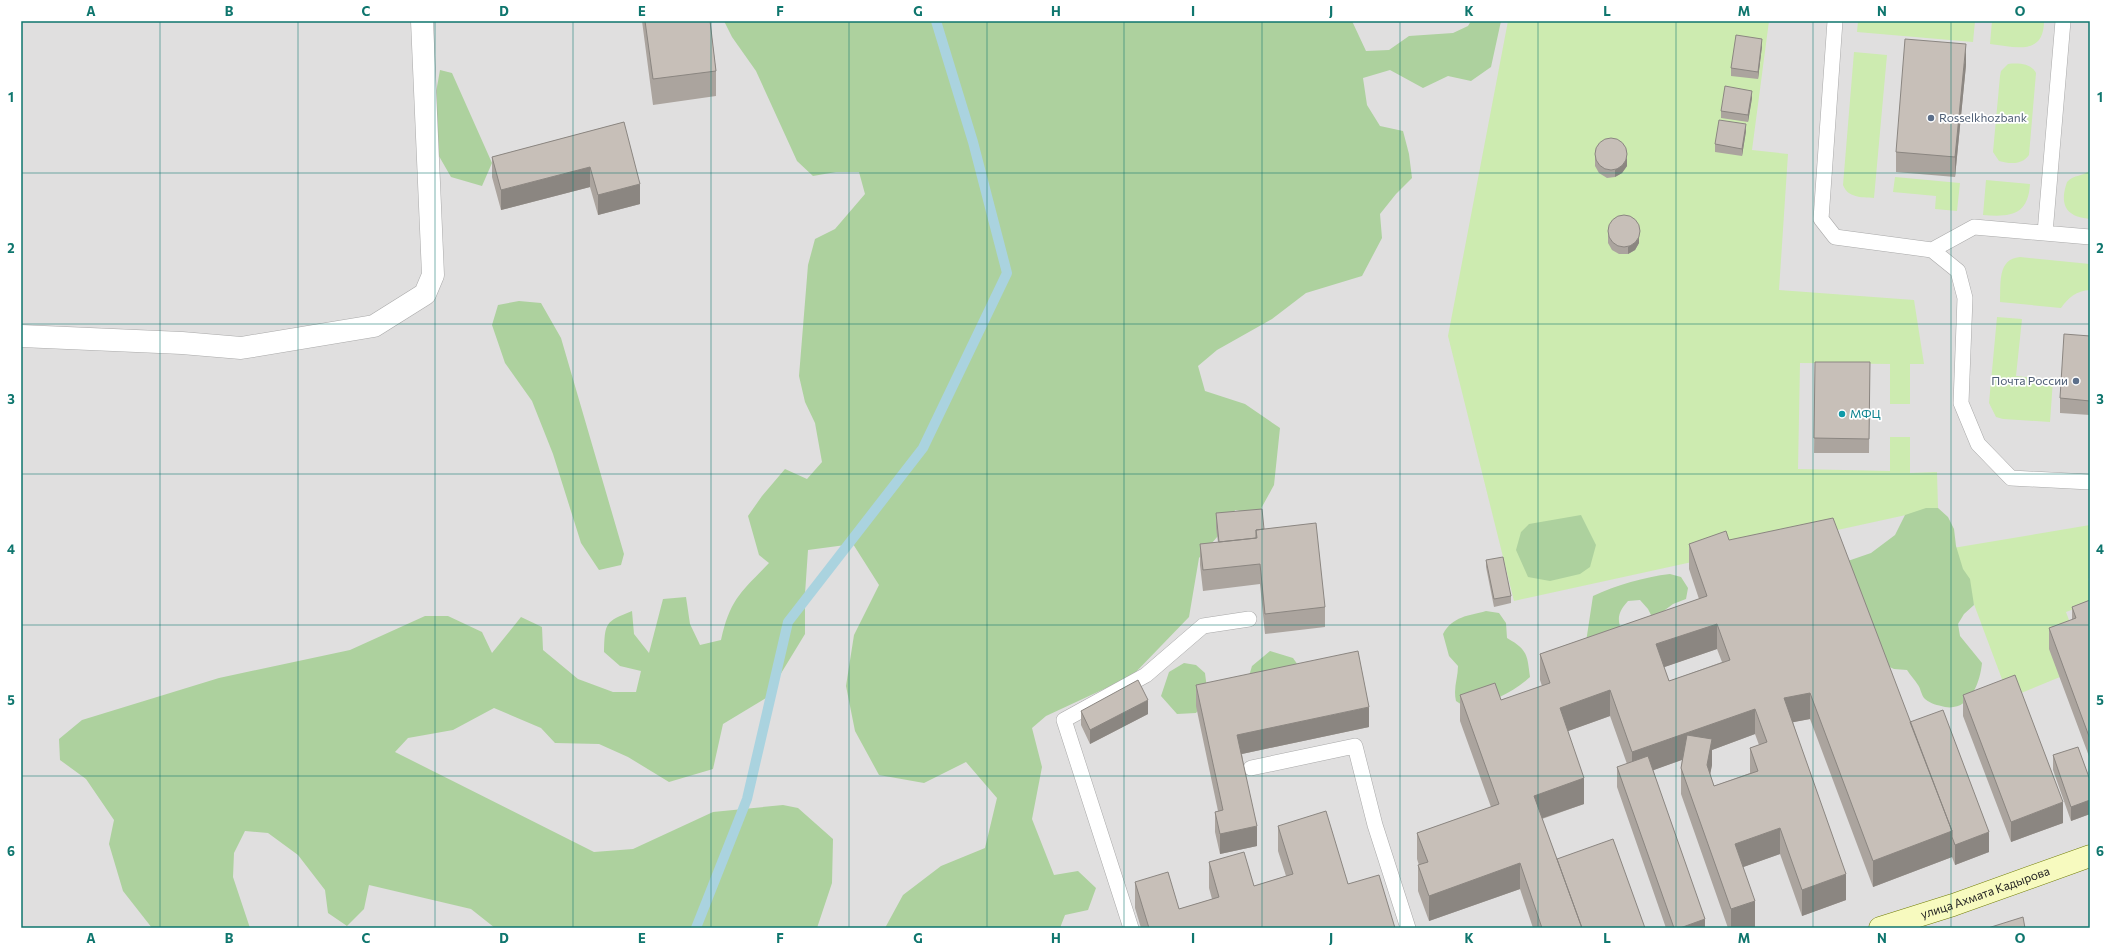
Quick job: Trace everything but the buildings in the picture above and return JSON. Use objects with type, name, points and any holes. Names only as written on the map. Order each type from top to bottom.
[{"type":"street","points":[[21,336],[182,343],[241,348],[374,326],[425,294],[433,275],[422,21]]},
{"type":"street","name":"улица Ахмата Кадырова","points":[[1880,928],[1953,905],[2090,856]]},
{"type":"lane","points":[[1836,21],[1821,219],[1835,237],[1932,250],[1958,271],[1965,298],[1961,403],[1978,444],[2012,478],[2090,482]]},
{"type":"lane","points":[[2045,233],[2063,21]]},
{"type":"lane","points":[[1932,250],[1974,227],[2090,238]]},
{"type":"lane","points":[[1131,928],[1064,720],[1146,675],[1203,626],[1248,619]]},
{"type":"lane","points":[[1251,768],[1355,746],[1375,825],[1408,928]]},
{"type":"shaded area","points":[[21,21],[2090,21],[2090,928],[21,928]]},
{"type":"green space","points":[[724,21],[1352,21],[1366,51],[1389,50],[1409,36],[1453,33],[1468,26],[1471,21],[1501,21],[1491,67],[1471,81],[1448,76],[1423,88],[1390,70],[1363,78],[1367,105],[1380,126],[1403,131],[1409,154],[1412,178],[1396,194],[1380,214],[1382,238],[1362,276],[1306,293],[1272,319],[1217,350],[1198,366],[1205,391],[1245,404],[1280,428],[1274,485],[1258,514],[1235,510],[1230,522],[1199,558],[1189,617],[1132,676],[1046,716],[1032,728],[1042,767],[1032,819],[1054,875],[1078,871],[1096,888],[1088,910],[1065,915],[1060,928],[885,928],[903,895],[941,866],[985,848],[997,798],[966,762],[924,783],[879,775],[855,731],[846,686],[854,635],[879,585],[853,544],[808,550],[805,594],[805,634],[766,698],[723,724],[713,769],[669,782],[628,757],[599,744],[555,743],[541,728],[494,708],[453,730],[408,738],[395,752],[594,852],[633,849],[713,812],[783,805],[798,808],[833,839],[832,883],[817,928],[495,928],[471,909],[369,885],[364,909],[347,926],[328,913],[325,890],[298,855],[268,833],[245,831],[234,853],[233,877],[250,928],[152,928],[123,891],[109,844],[114,820],[86,779],[60,760],[59,739],[82,720],[219,678],[350,650],[425,616],[448,616],[482,632],[492,653],[521,617],[542,627],[543,650],[578,679],[613,692],[636,692],[641,671],[620,666],[604,652],[606,629],[608,624],[616,618],[632,611],[634,634],[649,653],[663,599],[686,597],[690,624],[700,645],[721,640],[724,626],[733,605],[744,589],[769,563],[759,555],[748,516],[762,496],[785,469],[807,479],[822,462],[815,423],[805,402],[799,376],[808,265],[815,239],[835,229],[865,194],[859,172],[836,172],[813,176],[797,161],[756,71],[732,37]]},
{"type":"green space","points":[[1508,21],[1769,21],[1752,150],[1788,154],[1779,290],[1914,300],[1924,364],[1910,364],[1910,404],[1890,404],[1890,364],[1800,363],[1798,469],[1890,471],[1890,437],[1910,437],[1910,473],[1937,472],[1938,508],[1514,601],[1448,336]]},
{"type":"green space","points":[[1858,21],[1975,21],[1973,42],[1857,32]]},
{"type":"green space","points":[[1992,21],[2044,21],[2043,32],[2039,40],[2026,47],[2009,47],[1990,44]]},
{"type":"green space","points":[[1854,52],[1887,55],[1874,198],[1852,195],[1843,185]]},
{"type":"green space","points":[[2008,64],[2028,65],[2036,73],[2029,155],[2023,161],[2016,163],[1999,161],[1993,152],[2000,76],[2001,71]]},
{"type":"green space","points":[[440,70],[452,73],[492,163],[482,186],[451,177],[428,137]]},
{"type":"green space","points":[[2090,170],[2090,219],[2075,216],[2070,212],[2064,203],[2064,197],[2067,182],[2070,179]]},
{"type":"green space","points":[[1895,177],[1960,183],[1957,211],[1935,209],[1936,196],[1893,192]]},
{"type":"green space","points":[[1986,180],[2030,184],[2029,195],[2026,203],[2016,212],[2009,215],[1983,215]]},
{"type":"green space","points":[[2020,257],[2090,264],[2090,290],[2073,295],[2061,308],[2000,302],[2001,280],[2004,267],[2007,262]]},
{"type":"green space","points":[[519,301],[541,303],[561,338],[624,554],[621,565],[599,570],[581,543],[553,454],[532,401],[505,363],[492,325],[498,305]]},
{"type":"green space","points":[[1997,317],[2022,319],[2016,376],[2053,380],[2050,422],[2003,419],[1996,417],[1989,403]]},
{"type":"green space","points":[[1926,508],[1938,508],[1948,517],[1954,529],[1956,546],[1963,569],[1970,579],[1974,605],[1964,614],[1958,624],[1960,636],[1982,663],[1981,671],[1972,694],[1961,705],[1954,707],[1945,707],[1927,701],[1907,670],[1894,669],[1883,664],[1842,563],[1871,553],[1895,535],[1905,515]]},
{"type":"green space","points":[[1581,515],[1596,545],[1590,567],[1580,574],[1550,581],[1528,577],[1516,550],[1521,532],[1529,524]]},
{"type":"green space","points":[[2090,525],[2090,577],[2088,579],[2090,585],[2090,603],[2066,612],[2076,639],[2060,677],[2009,698],[1953,548]]},
{"type":"green space","points":[[1670,574],[1681,577],[1688,588],[1686,599],[1673,604],[1653,619],[1648,609],[1640,600],[1628,601],[1619,616],[1619,624],[1623,633],[1586,642],[1593,596],[1631,582]]},
{"type":"green space","points":[[1486,611],[1499,613],[1506,623],[1507,638],[1523,650],[1527,658],[1530,677],[1517,687],[1501,696],[1485,704],[1468,709],[1456,701],[1455,692],[1458,666],[1449,656],[1443,634],[1456,620]]},
{"type":"green space","points":[[1270,651],[1293,658],[1300,668],[1249,676],[1252,666]]},
{"type":"green space","points":[[1184,663],[1196,665],[1205,673],[1208,697],[1196,713],[1177,714],[1161,696],[1169,672]]},
{"type":"waterway","points":[[696,928],[747,799],[788,622],[923,448],[1007,273],[973,142],[936,21]]},
{"type":"place","name":"Rosselkhozbank","points":[[1931,118]]},
{"type":"place","name":"Почта России","points":[[2076,381]]},
{"type":"place","name":"МФЦ","points":[[1842,414]]}]
